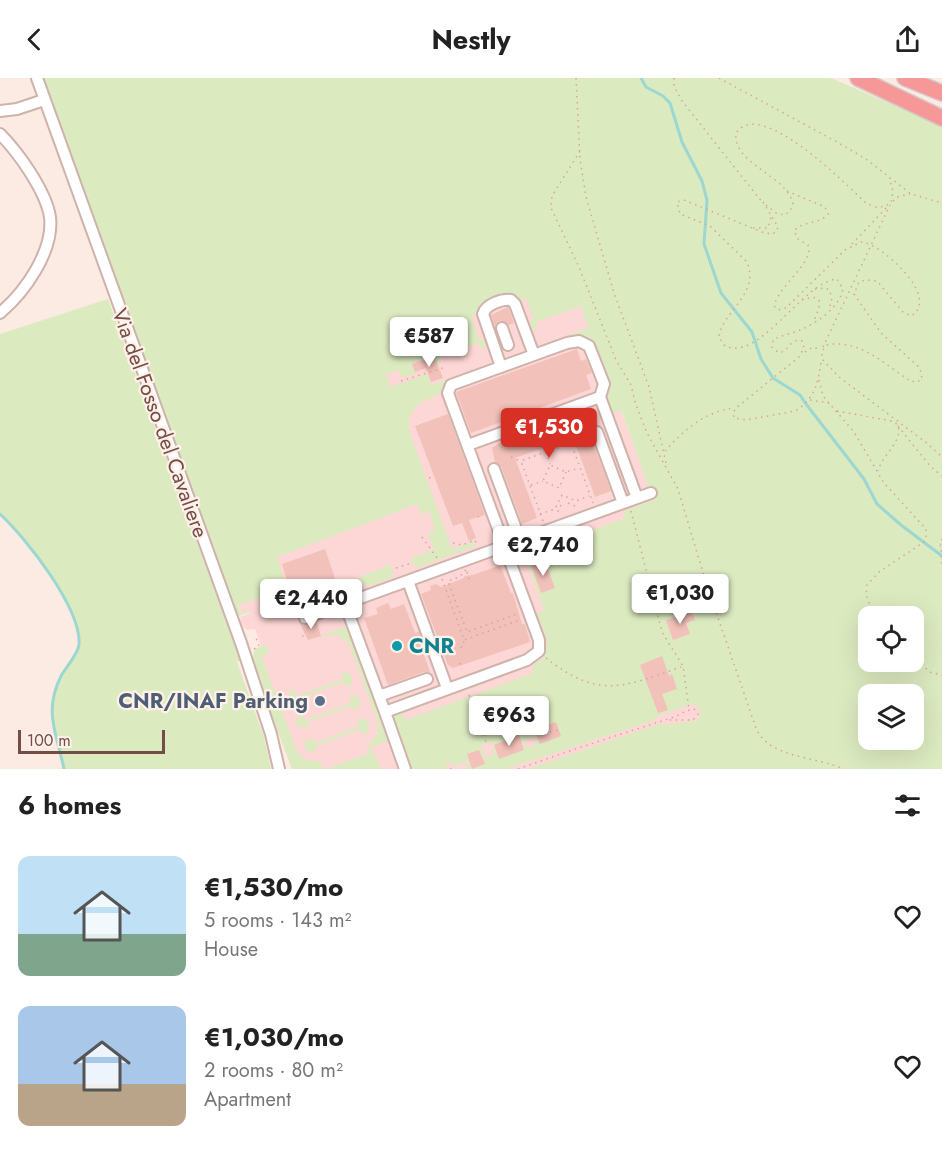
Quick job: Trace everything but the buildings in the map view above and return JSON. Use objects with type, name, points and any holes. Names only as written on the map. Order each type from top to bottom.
[{"type":"highway","points":[[858,78],[942,118]]},
{"type":"highway","points":[[863,78],[942,110]]},
{"type":"highway","points":[[905,78],[942,93]]},
{"type":"street","name":"Via del Fosso del Cavaliere","points":[[37,78],[241,644],[279,769]]},
{"type":"street","points":[[0,111],[17,109],[44,100]]},
{"type":"street","points":[[0,134],[40,190],[46,202],[50,224],[46,245],[31,275],[13,300],[0,313]]},
{"type":"street","points":[[501,367],[483,314],[487,307],[506,300],[512,300],[515,304],[534,355]]},
{"type":"street","points":[[502,328],[508,345]]},
{"type":"street","points":[[385,712],[527,660],[539,651],[539,640],[448,396],[449,388],[574,341],[589,346],[604,384],[600,397],[630,501]]},
{"type":"street","points":[[468,445],[538,414],[600,397]]},
{"type":"street","points":[[597,432],[630,501]]},
{"type":"street","points":[[494,469],[520,540]]},
{"type":"street","points":[[305,618],[651,493]]},
{"type":"street","points":[[408,581],[447,688]]},
{"type":"street","points":[[345,604],[405,769]]},
{"type":"street","points":[[360,645],[372,640]]},
{"type":"street","points":[[372,679],[385,675]]},
{"type":"street","points":[[379,696],[427,679]]},
{"type":"path","points":[[576,78],[583,181],[594,229],[614,293],[649,387],[666,465]]},
{"type":"path","points":[[674,78],[674,86],[681,101],[763,202],[776,223],[776,232],[768,235],[684,200],[677,202],[680,214],[710,226],[747,262],[749,267],[750,275],[745,293],[739,305],[722,325],[719,337],[721,342],[733,349],[745,346],[785,317],[814,289],[832,279],[840,282],[843,289],[839,300],[826,313],[800,330],[776,338],[772,343],[773,350],[782,353],[792,341],[800,340],[804,345],[802,354]]},
{"type":"path","points":[[719,78],[866,159],[911,194],[942,203]]},
{"type":"path","points":[[891,203],[880,208],[870,205],[811,153],[770,128],[752,124],[739,128],[735,139],[740,150],[787,191],[825,207],[828,214],[825,219],[800,225],[794,231],[798,239],[808,245],[810,252],[796,277],[776,297],[774,304],[778,310],[792,303],[851,246],[897,197],[911,194]]},
{"type":"path","points":[[580,151],[552,195],[551,208],[579,267],[616,360],[632,385],[646,433],[666,465],[684,504],[706,583],[758,732],[769,743],[783,751],[843,769]]},
{"type":"path","points":[[822,351],[813,347],[802,354],[736,408],[733,413],[734,418],[746,420],[795,411],[810,400],[819,379],[822,351],[891,203],[893,191],[889,178]]},
{"type":"path","points":[[763,202],[776,213],[785,215],[793,204],[787,191]]},
{"type":"path","points":[[751,228],[768,228],[772,220],[770,213]]},
{"type":"path","points":[[822,351],[827,345],[832,344],[859,347],[910,381],[917,382],[922,379],[920,368],[892,345],[854,298],[856,285],[872,280],[880,283],[907,315],[915,314],[920,308],[921,294],[917,285],[872,244],[861,242],[851,246]]},
{"type":"path","points":[[814,289],[826,288],[830,291],[832,301],[826,313]]},
{"type":"path","points":[[801,300],[813,297],[819,300],[814,322]]},
{"type":"path","points":[[822,359],[839,377],[942,457]]},
{"type":"path","points":[[401,381],[446,367]]},
{"type":"path","points":[[819,379],[823,396],[854,432],[891,492],[927,532],[920,545],[869,581],[865,592],[866,599],[872,606]]},
{"type":"path","points":[[810,400],[829,404]]},
{"type":"path","points":[[584,408],[589,419],[592,420]]},
{"type":"path","points":[[663,453],[683,432],[702,418],[725,409],[736,408]]},
{"type":"path","points":[[836,411],[892,421],[898,425],[930,466],[942,476]]},
{"type":"path","points":[[878,472],[881,462],[898,438],[898,425]]},
{"type":"path","points":[[575,433],[571,443],[594,507]]},
{"type":"path","points":[[511,457],[521,461],[571,443]]},
{"type":"path","points":[[543,481],[550,465],[546,452]]},
{"type":"path","points":[[521,461],[544,525]]},
{"type":"path","points":[[550,465],[566,472],[580,467]]},
{"type":"path","points":[[559,488],[566,472]]},
{"type":"path","points":[[429,478],[434,476]]},
{"type":"path","points":[[530,486],[543,481],[559,488],[562,495],[576,501],[590,496]]},
{"type":"path","points":[[540,514],[555,509],[562,495]]},
{"type":"path","points":[[630,501],[659,621],[663,634],[682,666],[690,710]]},
{"type":"path","points":[[568,503],[575,506],[572,513]]},
{"type":"path","points":[[561,505],[558,511],[566,515]]},
{"type":"path","points":[[478,516],[480,520]]},
{"type":"path","points":[[422,537],[428,542],[435,556],[441,559]]},
{"type":"path","points":[[942,539],[942,568]]},
{"type":"path","points":[[453,543],[462,545],[475,540]]},
{"type":"path","points":[[533,550],[538,564]]},
{"type":"path","points":[[396,568],[409,564]]},
{"type":"path","points":[[464,565],[469,579]]},
{"type":"path","points":[[466,571],[448,581],[467,632],[523,612]]},
{"type":"path","points":[[441,575],[465,640]]},
{"type":"path","points":[[461,648],[465,640],[526,618]]},
{"type":"path","points":[[302,636],[306,635]]},
{"type":"path","points":[[256,638],[259,646]]},
{"type":"path","points":[[543,656],[578,679],[607,687],[622,686],[682,666]]},
{"type":"path","points":[[460,663],[462,669]]},
{"type":"path","points":[[924,666],[929,672],[942,675]]},
{"type":"path","points":[[469,695],[486,742]]},
{"type":"path","points":[[518,769],[606,738],[667,720],[690,710],[697,711],[697,718],[667,720]]},
{"type":"path","points":[[550,732],[558,730]]},
{"type":"shaded area","points":[[559,243],[753,769],[292,769],[252,661],[255,649],[261,646],[258,637],[255,629],[247,630],[242,626],[240,617],[250,613],[249,610],[241,613],[161,389]]},
{"type":"green space","points":[[42,78],[831,78],[942,126],[942,769],[528,769],[655,725],[697,721],[701,711],[699,707],[692,704],[656,717],[655,720],[506,769],[469,769],[468,766],[462,766],[501,751],[524,750],[523,746],[516,746],[528,742],[527,748],[536,745],[535,741],[531,741],[546,735],[547,737],[538,740],[539,744],[561,736],[556,723],[535,730],[546,732],[515,744],[506,740],[498,743],[505,747],[491,752],[494,748],[492,742],[481,746],[483,753],[487,754],[479,757],[476,751],[467,755],[469,758],[476,758],[451,767],[450,761],[446,761],[448,768],[445,769],[410,769],[393,720],[396,713],[401,710],[405,720],[533,673],[532,666],[544,657],[547,640],[537,613],[544,610],[524,555],[625,518],[623,511],[653,500],[621,410],[612,413],[608,378],[601,358],[589,340],[584,337],[569,338],[568,335],[588,328],[581,306],[536,322],[538,329],[532,330],[527,323],[534,320],[526,298],[519,300],[507,294],[485,302],[478,314],[471,317],[479,340],[487,338],[484,349],[482,350],[479,343],[438,358],[440,365],[438,366],[433,355],[412,363],[415,373],[402,378],[399,370],[386,374],[391,387],[427,374],[431,385],[445,380],[440,393],[414,410],[410,419],[409,431],[452,549],[474,541],[476,546],[420,567],[415,566],[411,562],[414,555],[434,550],[428,532],[435,530],[429,511],[421,514],[417,504],[277,557],[287,589],[238,605],[241,613],[249,610],[250,612],[235,617]],"holes":[[[692,612],[695,620],[686,623],[690,634],[673,640],[666,621]],[[672,675],[677,689],[653,697],[648,683]]]},
{"type":"green space","points":[[108,299],[240,660],[237,662],[264,737],[271,769],[64,769],[53,723],[53,701],[61,676],[78,649],[78,630],[72,613],[50,575],[24,540],[0,514],[0,334]]},
{"type":"green space","points":[[386,564],[394,569],[391,578],[368,586],[360,583],[359,577],[384,568]]},
{"type":"green space","points":[[341,583],[343,590],[340,596],[301,610],[297,599]]},
{"type":"green space","points":[[347,626],[388,741],[373,747],[371,742],[378,732],[378,723],[349,644],[338,635],[321,636]]},
{"type":"green space","points":[[266,645],[270,651],[262,657],[298,754],[308,761],[320,761],[323,769],[292,769],[252,661],[255,649]]},
{"type":"green space","points":[[341,673],[352,675],[352,683],[346,687],[344,682],[298,699],[299,704],[297,705],[288,701],[287,697],[291,690],[294,690],[297,696],[343,679]]},
{"type":"green space","points":[[349,696],[361,701],[357,710],[355,711],[352,706],[306,723],[308,728],[305,729],[296,725],[295,720],[302,714],[305,720],[351,703]]},
{"type":"green space","points":[[365,719],[370,725],[366,734],[363,735],[361,729],[315,746],[316,752],[314,753],[305,749],[304,744],[311,737],[314,743],[359,726],[357,720]]},
{"type":"green space","points":[[369,743],[381,769],[325,769],[370,753],[366,744]]},
{"type":"waterway","points":[[641,78],[646,87],[663,96],[670,103],[682,142],[702,181],[707,200],[704,244],[721,293],[752,332],[761,359],[773,378],[800,395],[864,479],[877,504],[942,556]]},
{"type":"waterway","points":[[0,514],[24,540],[50,575],[72,613],[78,630],[78,649],[61,676],[53,701],[53,723],[64,769]]},
{"type":"place","name":"CNR","points":[[397,646]]},
{"type":"place","name":"CNR/INAF Parking","points":[[320,701]]}]
